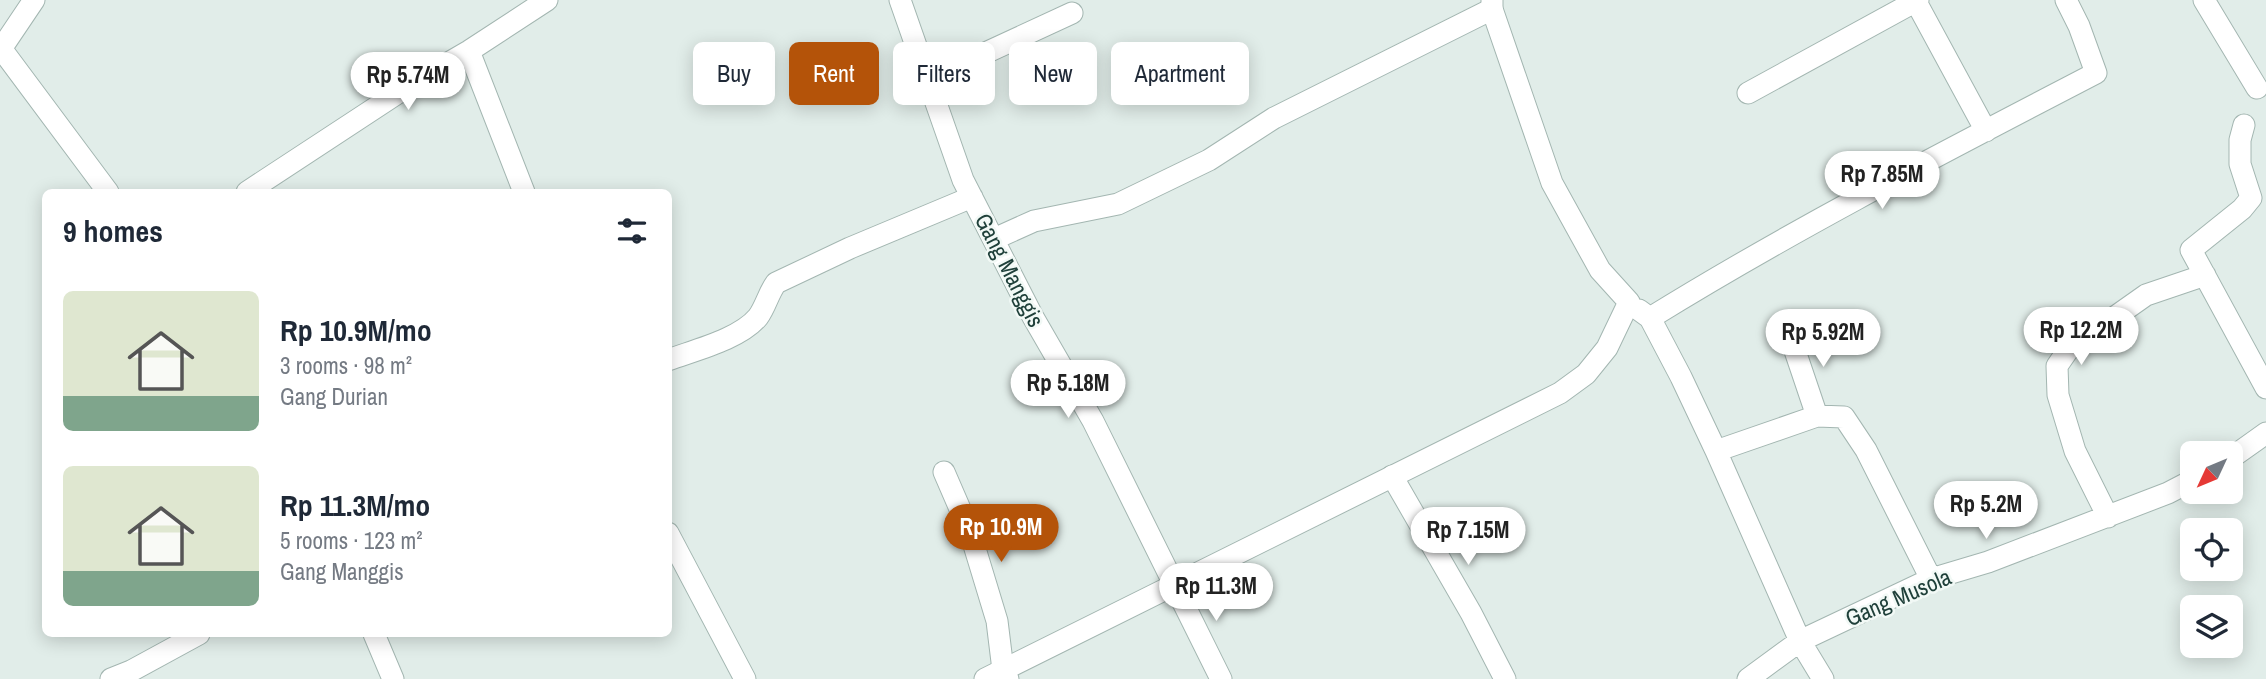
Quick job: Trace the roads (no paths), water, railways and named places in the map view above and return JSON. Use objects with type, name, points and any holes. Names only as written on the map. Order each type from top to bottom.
[{"type":"street","points":[[34,0],[0,49],[106,189]]},
{"type":"street","points":[[252,189],[407,87],[469,51],[547,0]]},
{"type":"street","name":"Gang Manggis","points":[[900,0],[914,42]]},
{"type":"street","points":[[1748,93],[1916,0],[1986,131]]},
{"type":"street","points":[[1650,318],[1714,278],[2096,73],[2079,26],[2066,0]]},
{"type":"street","points":[[2204,0],[2257,88]]},
{"type":"street","points":[[994,239],[1034,221],[1118,204],[1209,160],[1274,118],[1492,5],[1552,183],[1600,270],[1629,303],[1650,318],[1716,451],[1800,641],[1823,679]]},
{"type":"street","points":[[995,49],[1072,13]]},
{"type":"street","points":[[469,51],[523,189]]},
{"type":"street","name":"Gang Manggis","points":[[936,105],[963,180],[1033,317],[1093,421],[1221,679]]},
{"type":"street","points":[[2244,125],[2240,164],[2251,198],[2242,209],[2192,250],[2266,388]]},
{"type":"street","points":[[672,358],[746,329],[766,305],[768,294],[776,283],[972,197]]},
{"type":"street","points":[[2108,517],[2075,451],[2057,395],[2057,366],[2068,350],[2146,295],[2205,275]]},
{"type":"street","points":[[944,472],[970,532],[997,621],[999,676],[1174,585],[1560,393],[1586,374],[1607,348],[1629,303]]},
{"type":"street","points":[[1790,336],[1817,416]]},
{"type":"street","points":[[1716,451],[1817,416],[1844,417],[1866,450],[1931,579]]},
{"type":"street","points":[[2244,449],[2266,433]]},
{"type":"street","points":[[1392,476],[1471,613],[1505,679]]},
{"type":"street","name":"Gang Musola","points":[[1748,679],[1800,641],[1931,579],[1987,562],[2180,487]]},
{"type":"street","points":[[672,541],[745,679]]},
{"type":"street","points":[[111,679],[133,675],[194,637]]},
{"type":"street","points":[[381,637],[393,679]]}]
